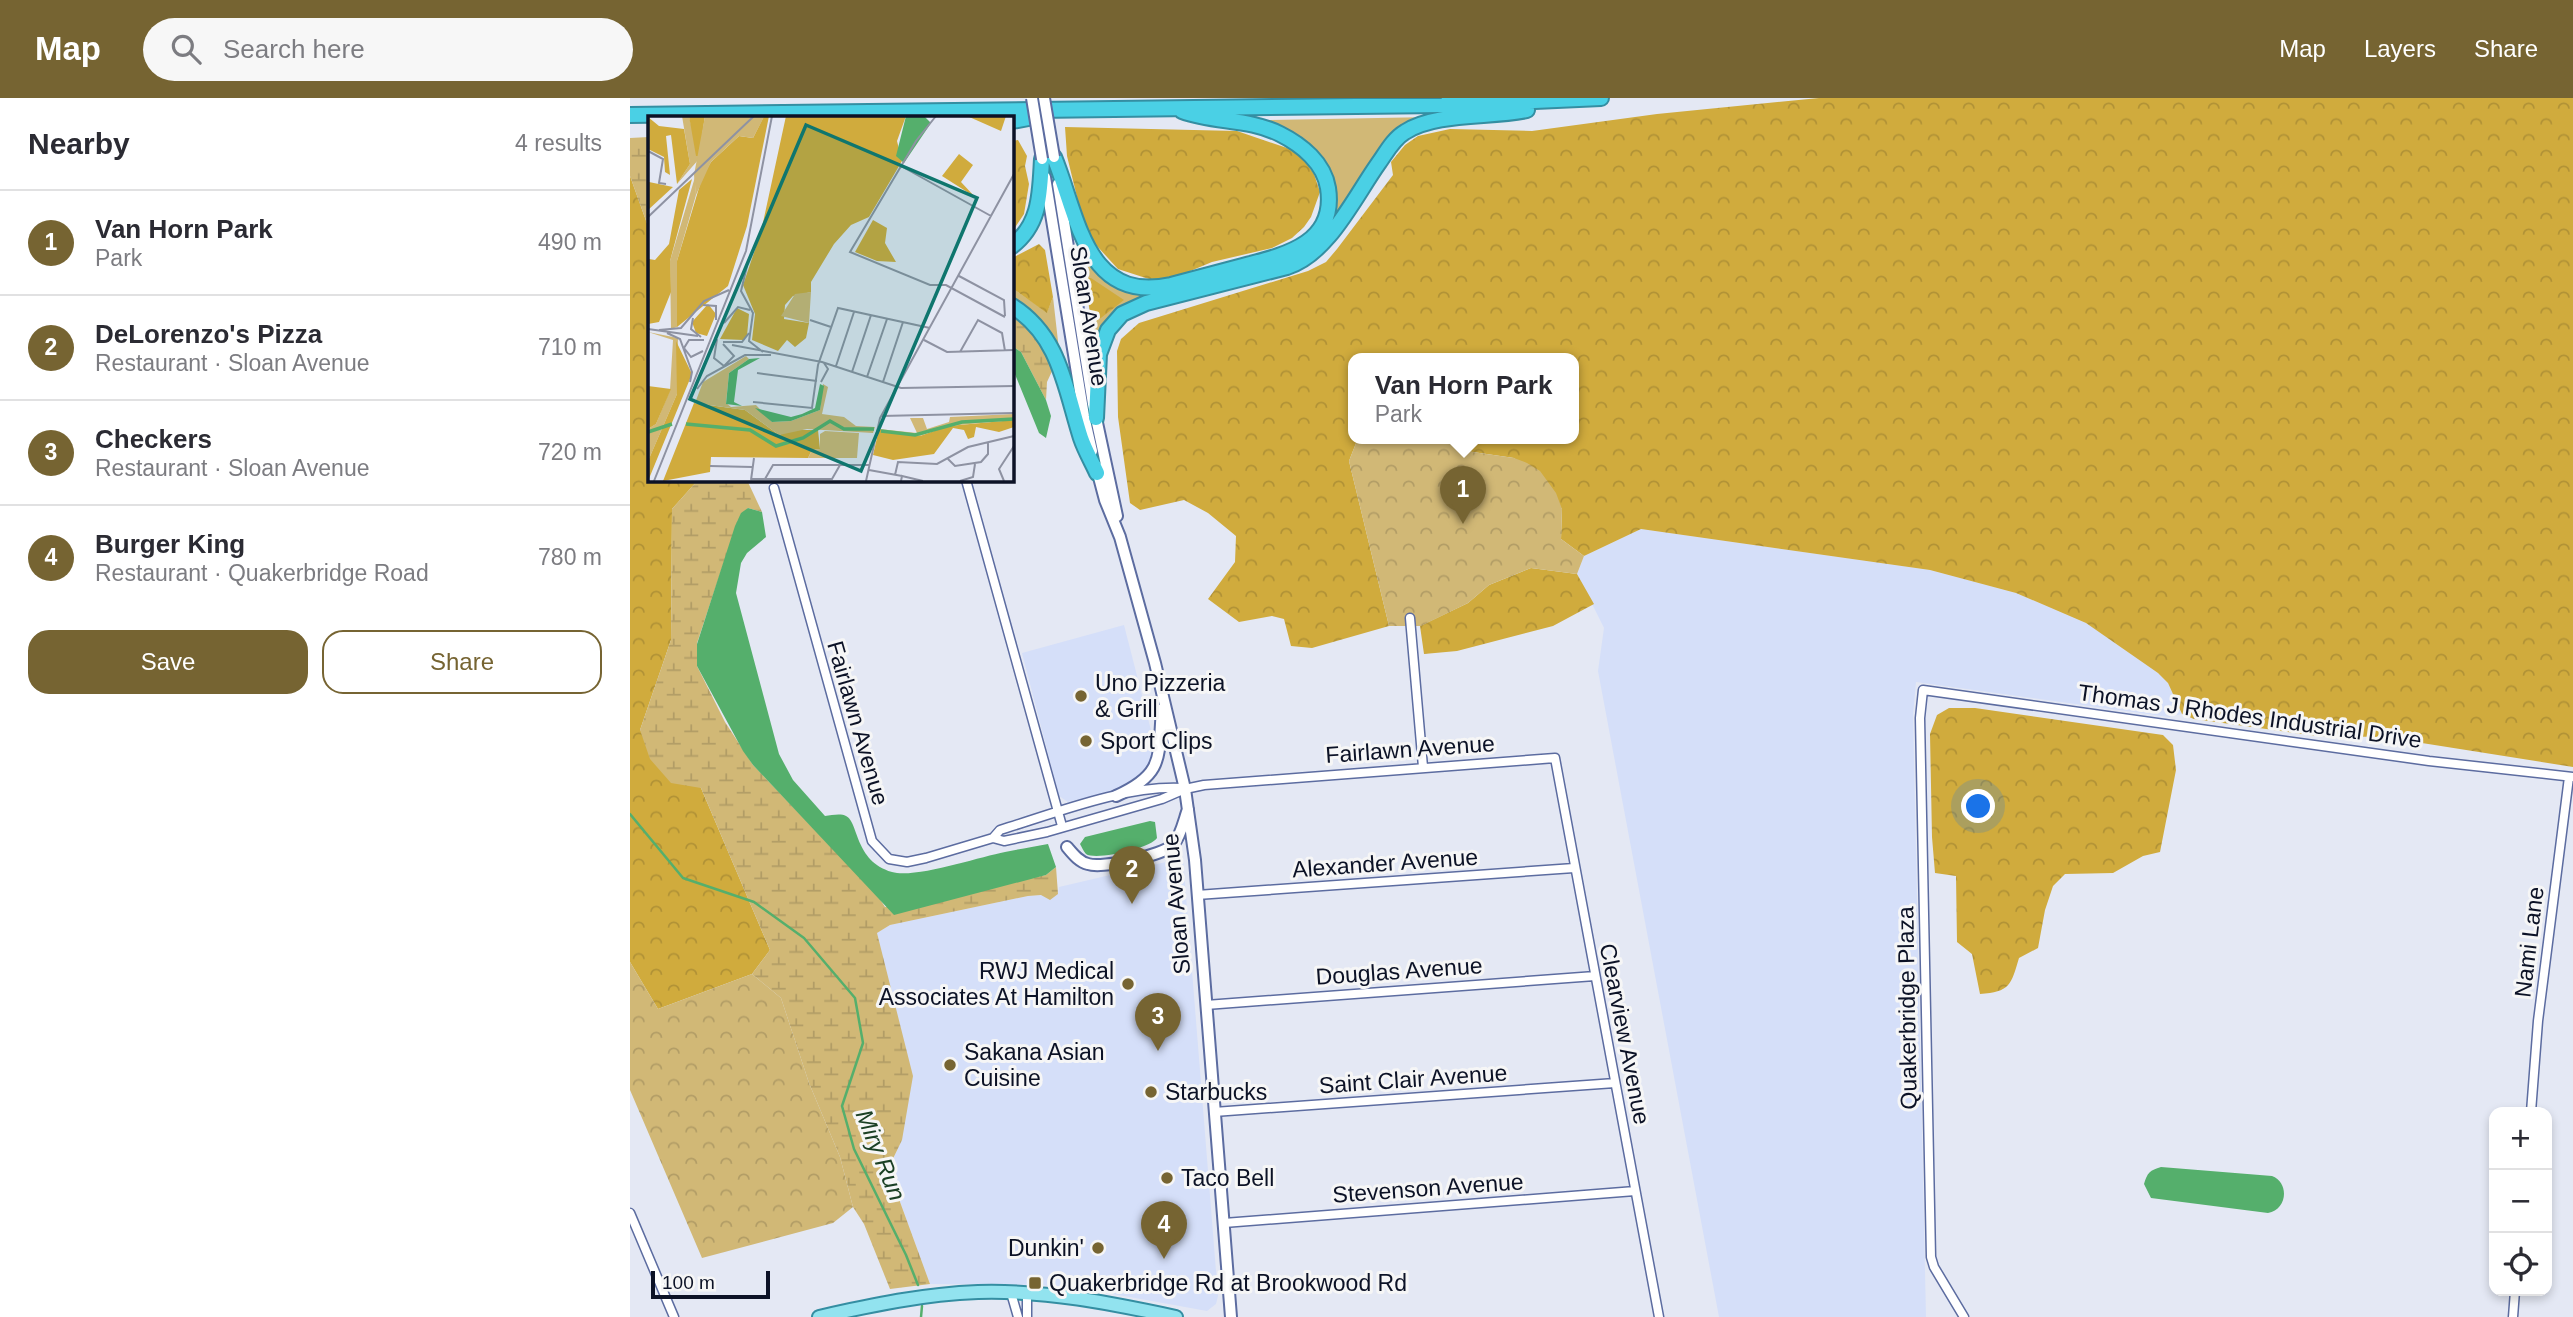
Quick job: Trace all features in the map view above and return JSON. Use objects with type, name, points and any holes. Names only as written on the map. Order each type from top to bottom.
[{"type":"highway","points":[[630,115],[1442,105],[1601,98]]},
{"type":"highway","points":[[1096,418],[1100,349],[1113,324],[1127,311],[1146,303],[1293,265],[1308,257],[1325,242],[1390,146],[1411,129],[1431,122],[1518,112],[1574,100]]},
{"type":"highway","points":[[1048,158],[1086,246],[1108,273],[1127,285],[1152,288],[1171,285],[1286,255],[1312,240],[1323,223],[1329,198],[1324,175],[1311,156],[1289,138],[1266,128],[1234,120],[1200,118],[1174,108]]},
{"type":"highway","points":[[1013,121],[1061,110]]},
{"type":"highway","points":[[1013,245],[1034,218],[1048,158]]},
{"type":"highway","points":[[1013,307],[1038,328],[1055,352],[1082,442],[1097,473]]},
{"type":"main road","name":"Sloan Avenue","points":[[1032,98],[1048,158],[1120,537]]},
{"type":"main road","name":"Sloan Avenue","points":[[1044,98],[1048,158],[1084,416],[1097,473],[1120,537],[1189,807],[1231,1317]]},
{"type":"main road","points":[[1116,796],[1140,784],[1154,769],[1163,699]]},
{"type":"main road","points":[[1067,847],[1080,860],[1094,866],[1160,852],[1170,848],[1175,842],[1189,807]]},
{"type":"main road","points":[[819,1317],[913,1298],[968,1293],[1027,1293],[1092,1299],[1176,1317]]},
{"type":"street","points":[[967,481],[1062,827]]},
{"type":"street","name":"Fairlawn Avenue","points":[[774,488],[872,841],[889,859],[907,862],[993,838],[1004,841],[1210,784],[1555,758]]},
{"type":"street","points":[[1410,618],[1423,767]]},
{"type":"street","name":"Thomas J Rhodes Industrial Drive","points":[[1923,691],[2429,761],[2571,777]]},
{"type":"street","name":"Quakerbridge Plaza","points":[[1923,691],[1920,731],[1931,1257],[1934,1267],[1964,1317]]},
{"type":"street","name":"Clearview Avenue","points":[[1555,758],[1659,1317]]},
{"type":"street","name":"Nami Lane","points":[[2530,1107],[2539,1012],[2571,777]]},
{"type":"street","name":"Fairlawn Avenue","points":[[993,838],[1000,830],[1116,796],[1159,787],[1185,789]]},
{"type":"street","name":"Alexander Avenue","points":[[1198,895],[1574,868]]},
{"type":"street","name":"Douglas Avenue","points":[[1206,1005],[1595,976]]},
{"type":"street","name":"Saint Clair Avenue","points":[[1214,1112],[1615,1083]]},
{"type":"street","name":"Stevenson Avenue","points":[[1224,1223],[1635,1191]]},
{"type":"street","points":[[630,1213],[674,1317]]},
{"type":"street","points":[[1011,1293],[1018,1317]]},
{"type":"street","points":[[1027,1293],[1027,1317]]},
{"type":"street","points":[[2513,1317],[2515,1296]]},
{"type":"shaded area","points":[[1013,347],[1021,352],[1046,400],[1051,416],[1046,438],[1039,433],[1013,369]]},
{"type":"shaded area","points":[[748,508],[762,512],[766,537],[747,553],[741,563],[736,593],[779,754],[793,780],[825,816],[846,816],[864,851],[880,867],[892,872],[915,873],[1048,844],[1056,867],[1046,875],[894,915],[753,765],[697,666],[697,644],[735,526],[741,513]]},
{"type":"shaded area","points":[[1641,529],[1930,570],[2016,593],[2086,623],[2158,673],[2168,683],[2182,714],[2169,717],[1916,682],[1913,715],[1926,1317],[1719,1317],[1598,671],[1604,628],[1577,574],[1584,556]]},
{"type":"shaded area","points":[[1124,625],[1154,742],[1152,766],[1127,787],[1068,802],[1059,796],[1022,653]]},
{"type":"shaded area","points":[[1155,822],[1157,838],[1145,846],[1111,855],[1092,856],[1086,854],[1080,844],[1085,837]]},
{"type":"shaded area","points":[[1183,858],[1218,1296],[1216,1304],[1207,1311],[1102,1292],[1041,1285],[930,1284],[888,1169],[902,1140],[877,933],[890,925],[1028,896],[1058,894],[1059,887]]},
{"type":"shaded area","points":[[2161,1167],[2272,1176],[2282,1184],[2284,1196],[2279,1207],[2268,1213],[2151,1198],[2144,1184],[2145,1180],[2150,1172]]},
{"type":"green space","points":[[1819,98],[2573,98],[2573,767],[2384,737],[2316,736],[2194,719],[2182,714],[2168,683],[2158,673],[2086,623],[2016,593],[1930,570],[1641,529],[1584,556],[1561,539],[1562,509],[1514,458],[1466,451],[1456,444],[1579,444],[1579,353],[1348,353],[1348,444],[1356,444],[1349,461],[1389,626],[1312,648],[1291,646],[1284,619],[1272,616],[1239,622],[1208,599],[1235,562],[1236,536],[1208,513],[1184,500],[1140,510],[1130,503],[1118,417],[1117,351],[1121,339],[1139,323],[1308,271],[1326,262],[1393,175],[1391,162],[1405,145],[1418,136],[1450,129],[1532,131],[1657,114]]},
{"type":"green space","points":[[1432,117],[1388,142],[1332,220],[1333,203],[1318,156],[1296,135],[1266,120]]},
{"type":"green space","points":[[1065,127],[1237,131],[1293,150],[1314,174],[1320,192],[1311,217],[1292,238],[1272,248],[1212,262],[1183,274],[1155,281],[1118,269],[1086,234],[1067,156]]},
{"type":"green space","points":[[648,137],[648,226],[630,176],[630,138]]},
{"type":"green space","points":[[1018,140],[1027,156],[1025,166],[1029,184],[1024,214],[1013,230],[1013,141]]},
{"type":"green space","points":[[630,176],[648,226],[648,481],[697,481],[672,509],[671,640],[640,730],[701,788],[770,950],[752,974],[658,1009],[630,962]]},
{"type":"green space","points":[[1039,244],[1045,250],[1053,297],[1047,313],[1013,289],[1013,257]]},
{"type":"green space","points":[[1081,250],[1106,278],[1147,297],[1097,343],[1090,314],[1097,321],[1091,278],[1085,278]]},
{"type":"green space","points":[[1085,278],[1091,278],[1124,300],[1097,321],[1090,314]]},
{"type":"green space","points":[[1013,289],[1047,312],[1053,297],[1059,350],[1046,327],[1013,301]]},
{"type":"green space","points":[[1013,318],[1030,328],[1054,367],[1047,382],[1046,400],[1021,352],[1013,347]]},
{"type":"green space","points":[[1356,444],[1456,444],[1466,451],[1514,458],[1527,463],[1540,471],[1556,493],[1562,509],[1561,539],[1584,556],[1577,574],[1531,568],[1489,585],[1468,603],[1421,626],[1389,626],[1349,461]]},
{"type":"green space","points":[[697,481],[747,481],[762,512],[748,508],[738,520],[697,643],[697,666],[725,722],[753,765],[878,896],[885,907],[1046,875],[1056,867],[1058,894],[1050,900],[1041,895],[1028,896],[890,925],[877,933],[913,1076],[902,1140],[888,1169],[930,1284],[890,1289],[864,1224],[853,1207],[840,1157],[809,1083],[781,998],[752,974],[770,950],[701,788],[671,783],[650,759],[640,730],[671,640],[672,509]]},
{"type":"green space","points":[[1531,568],[1577,574],[1594,604],[1553,626],[1457,651],[1424,654],[1420,626],[1468,603],[1489,585]]},
{"type":"green space","points":[[1949,708],[1975,708],[2163,735],[2173,745],[2176,770],[2160,852],[2143,856],[2113,873],[2065,874],[2053,886],[2045,910],[2038,948],[2019,958],[2008,985],[1990,993],[1980,994],[1972,954],[1957,942],[1956,876],[1935,873],[1930,734],[1937,715]]},
{"type":"green space","points":[[630,962],[658,1009],[752,974],[781,998],[809,1083],[840,1157],[853,1207],[833,1223],[702,1258],[630,1090]]},
{"type":"waterway","name":"Miry Run","points":[[630,814],[683,878],[754,902],[804,938],[855,998],[863,1043],[842,1106],[854,1149],[918,1285]]},
{"type":"waterway","name":"Miry Run","points":[[921,1317],[922,1306]]},
{"type":"place","name":"Van Horn Park","points":[[1463,524]]},
{"type":"place","name":"Uno Pizzeria & Grill","points":[[1081,696]]},
{"type":"place","name":"Sport Clips","points":[[1086,741]]},
{"type":"place","name":"DeLorenzo's Pizza","points":[[1132,904]]},
{"type":"place","name":"RWJ Medical Associates At Hamilton","points":[[1128,984]]},
{"type":"place","name":"Checkers","points":[[1158,1051]]},
{"type":"place","name":"Sakana Asian Cuisine","points":[[950,1065]]},
{"type":"place","name":"Starbucks","points":[[1151,1092]]},
{"type":"place","name":"Taco Bell","points":[[1167,1178]]},
{"type":"place","name":"Dunkin'","points":[[1098,1248]]},
{"type":"place","name":"Burger King","points":[[1164,1259]]},
{"type":"place","name":"Quakerbridge Rd at Brookwood Rd","points":[[1035,1283]]}]
